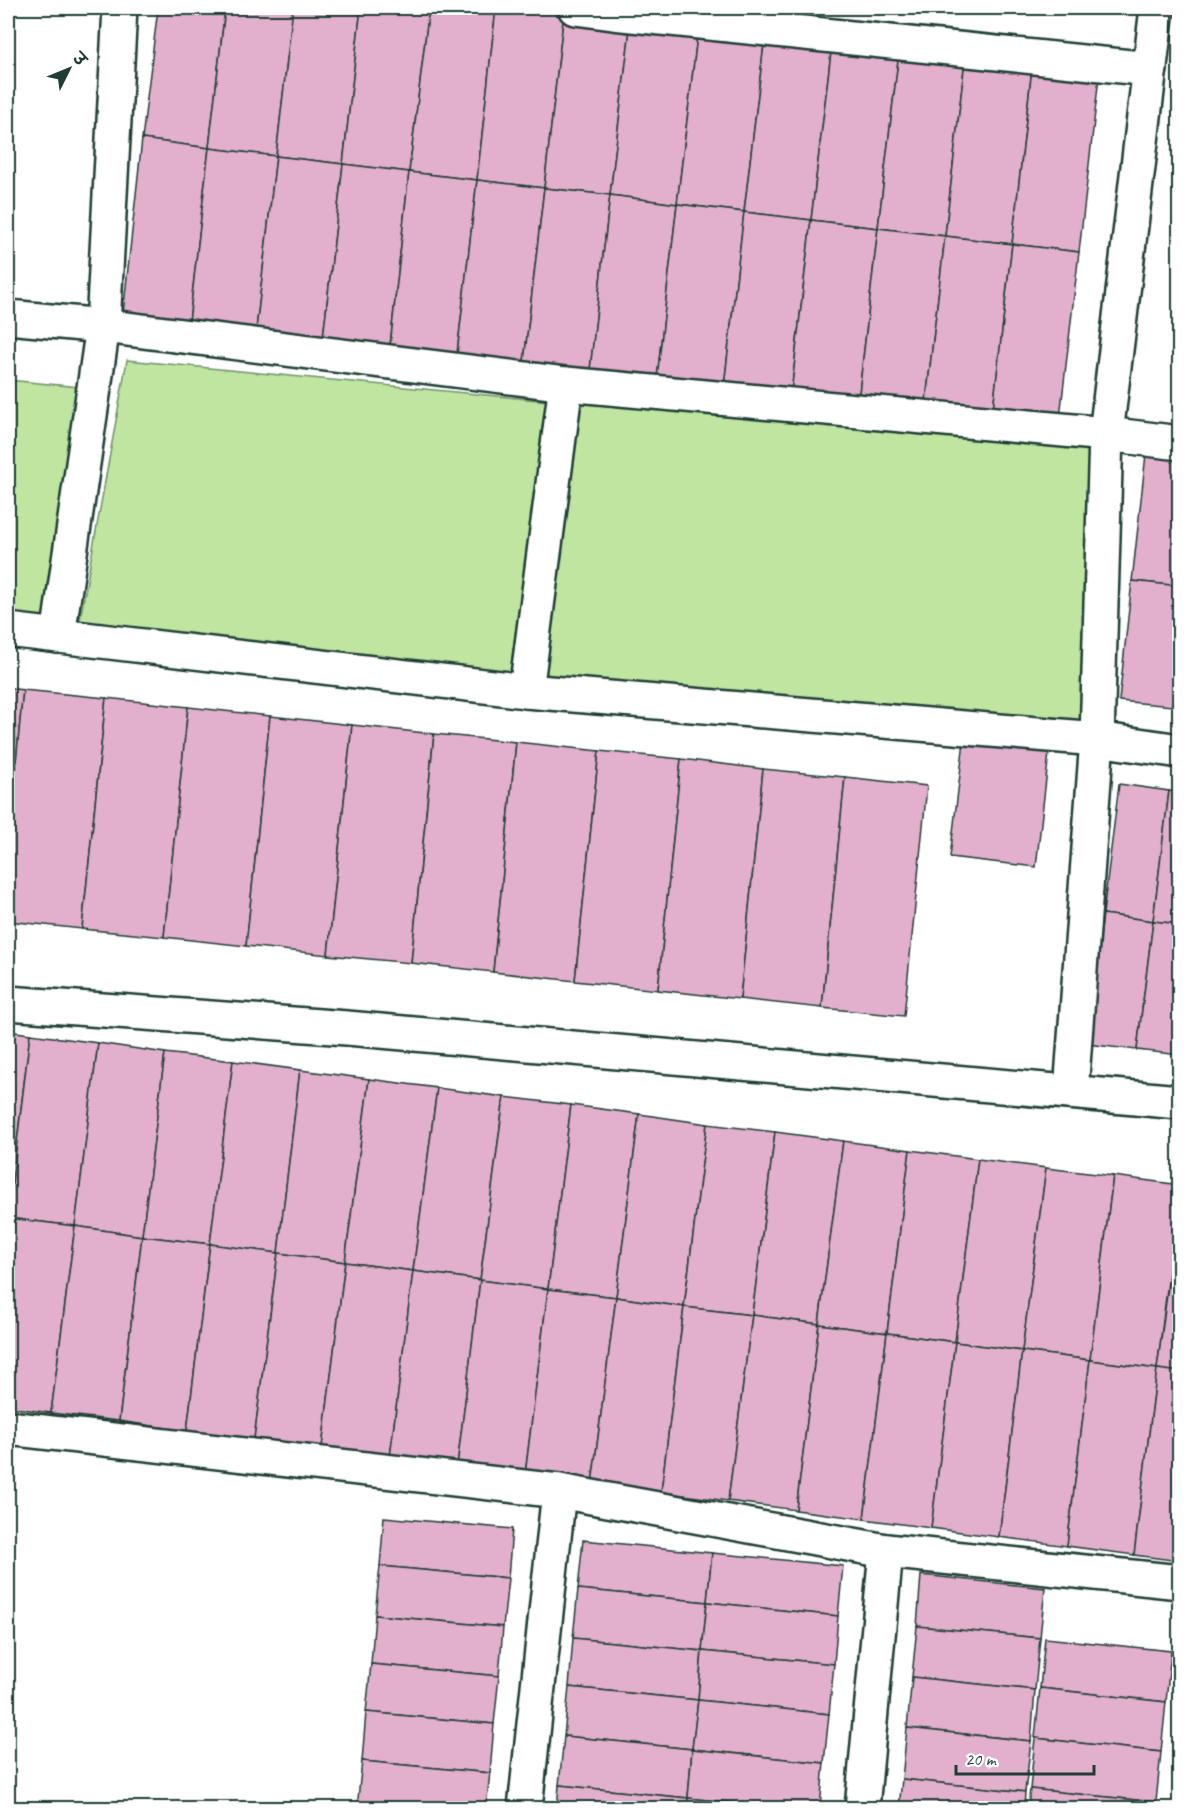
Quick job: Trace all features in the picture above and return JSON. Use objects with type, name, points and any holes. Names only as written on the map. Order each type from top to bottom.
[{"type":"street","points":[[58,636],[103,326],[120,8]]},
{"type":"street","points":[[575,8],[1150,69]]},
{"type":"street","points":[[1071,1092],[1097,739],[1106,434],[1157,8]]},
{"type":"street","points":[[8,317],[103,326],[566,384],[1179,442]]},
{"type":"street","points":[[526,691],[566,384]]},
{"type":"street","points":[[8,630],[526,691],[1097,739],[1179,751]]},
{"type":"street","points":[[8,1003],[347,1028],[1179,1102]]},
{"type":"street","points":[[8,1428],[559,1491],[886,1551],[1179,1582]]},
{"type":"street","points":[[525,1809],[559,1491]]},
{"type":"street","points":[[862,1809],[886,1551]]},
{"type":"green space","points":[[127,360],[548,401],[510,672],[79,625]]},
{"type":"green space","points":[[8,380],[79,387],[43,617],[8,613]]},
{"type":"green space","points":[[575,398],[1098,440],[1088,728],[544,677]]},
{"type":"building","points":[[158,8],[225,8],[209,148],[142,139]]},
{"type":"building","points":[[225,8],[293,8],[276,156],[209,148]]},
{"type":"building","points":[[293,8],[361,8],[343,164],[276,156]]},
{"type":"building","points":[[361,8],[429,8],[409,172],[343,164]]},
{"type":"building","points":[[429,8],[496,8],[477,180],[409,172]]},
{"type":"building","points":[[496,8],[564,12],[544,188],[477,180]]},
{"type":"building","points":[[564,12],[631,21],[610,195],[544,188]]},
{"type":"building","points":[[631,21],[698,28],[677,204],[610,195]]},
{"type":"building","points":[[698,28],[765,36],[744,212],[677,204]]},
{"type":"building","points":[[765,36],[832,44],[811,220],[744,212]]},
{"type":"building","points":[[832,44],[899,52],[878,228],[811,220]]},
{"type":"building","points":[[899,52],[965,60],[945,236],[878,228]]},
{"type":"building","points":[[965,60],[1032,68],[1012,244],[945,236]]},
{"type":"building","points":[[1032,68],[1099,77],[1079,252],[1012,244]]},
{"type":"building","points":[[142,139],[209,148],[189,322],[123,314]]},
{"type":"building","points":[[209,148],[276,156],[256,330],[189,322]]},
{"type":"building","points":[[276,156],[343,164],[323,338],[256,330]]},
{"type":"building","points":[[343,164],[409,172],[390,346],[323,338]]},
{"type":"building","points":[[409,172],[477,180],[457,354],[390,346]]},
{"type":"building","points":[[477,180],[544,188],[524,362],[457,354]]},
{"type":"building","points":[[544,188],[610,195],[590,370],[524,362]]},
{"type":"building","points":[[610,195],[677,204],[657,378],[590,370]]},
{"type":"building","points":[[677,204],[744,212],[724,387],[657,378]]},
{"type":"building","points":[[744,212],[811,220],[791,394],[724,387]]},
{"type":"building","points":[[811,220],[878,228],[858,402],[791,394]]},
{"type":"building","points":[[878,228],[945,236],[925,410],[858,402]]},
{"type":"building","points":[[945,236],[1012,244],[992,418],[925,410]]},
{"type":"building","points":[[1012,244],[1079,252],[1059,426],[992,418]]},
{"type":"building","points":[[1147,445],[1180,448],[1180,586],[1132,581]]},
{"type":"building","points":[[1132,581],[1180,586],[1180,638],[1172,706],[1119,701]]},
{"type":"building","points":[[1180,638],[1180,707],[1172,706]]},
{"type":"building","points":[[8,688],[23,690],[8,846]]},
{"type":"building","points":[[23,690],[106,698],[82,929],[8,921],[8,846]]},
{"type":"building","points":[[106,698],[188,707],[164,937],[82,929]]},
{"type":"building","points":[[188,707],[270,716],[246,946],[164,937]]},
{"type":"building","points":[[270,716],[352,725],[328,955],[246,946]]},
{"type":"building","points":[[352,725],[434,734],[411,963],[328,955]]},
{"type":"building","points":[[965,733],[1050,744],[1036,867],[950,857]]},
{"type":"building","points":[[434,734],[516,742],[493,972],[411,963]]},
{"type":"building","points":[[516,742],[599,751],[575,981],[493,972]]},
{"type":"building","points":[[599,751],[681,759],[658,990],[575,981]]},
{"type":"building","points":[[681,759],[763,769],[740,999],[658,990]]},
{"type":"building","points":[[763,769],[845,777],[822,1008],[740,999]]},
{"type":"building","points":[[845,777],[927,786],[904,1016],[822,1008]]},
{"type":"building","points":[[1119,784],[1169,791],[1153,921],[1103,914]]},
{"type":"building","points":[[1169,791],[1180,792],[1180,924],[1153,921]]},
{"type":"building","points":[[1103,914],[1153,921],[1137,1050],[1087,1044]]},
{"type":"building","points":[[1153,921],[1180,924],[1180,1055],[1137,1050]]},
{"type":"building","points":[[8,1031],[30,1034],[8,1215]]},
{"type":"building","points":[[30,1034],[98,1043],[75,1226],[8,1218]]},
{"type":"building","points":[[98,1043],[165,1053],[142,1236],[75,1226]]},
{"type":"building","points":[[165,1053],[233,1061],[210,1244],[142,1236]]},
{"type":"building","points":[[233,1061],[300,1070],[278,1253],[210,1244]]},
{"type":"building","points":[[300,1070],[369,1079],[345,1262],[278,1253]]},
{"type":"building","points":[[369,1079],[437,1088],[413,1271],[345,1262]]},
{"type":"building","points":[[437,1088],[504,1097],[480,1280],[413,1271]]},
{"type":"building","points":[[504,1097],[571,1105],[548,1289],[480,1280]]},
{"type":"building","points":[[571,1105],[639,1114],[616,1297],[548,1289]]},
{"type":"building","points":[[639,1114],[707,1124],[684,1307],[616,1297]]},
{"type":"building","points":[[707,1124],[775,1132],[752,1315],[684,1307]]},
{"type":"building","points":[[775,1132],[843,1141],[819,1324],[752,1315]]},
{"type":"building","points":[[843,1141],[910,1150],[887,1333],[819,1324]]},
{"type":"building","points":[[910,1150],[978,1159],[955,1342],[887,1333]]},
{"type":"building","points":[[978,1159],[1046,1168],[1022,1351],[955,1342]]},
{"type":"building","points":[[1046,1168],[1113,1176],[1090,1360],[1022,1351]]},
{"type":"building","points":[[1113,1176],[1180,1185],[1157,1369],[1090,1360]]},
{"type":"building","points":[[1180,1197],[1180,1372],[1157,1369]]},
{"type":"building","points":[[8,1218],[75,1226],[51,1413],[8,1407]]},
{"type":"building","points":[[75,1226],[142,1236],[119,1421],[51,1413]]},
{"type":"building","points":[[142,1236],[210,1244],[187,1431],[119,1421]]},
{"type":"building","points":[[210,1244],[278,1253],[254,1439],[187,1431]]},
{"type":"building","points":[[278,1253],[345,1262],[322,1448],[254,1439]]},
{"type":"building","points":[[345,1262],[413,1271],[390,1457],[322,1448]]},
{"type":"building","points":[[413,1271],[480,1280],[457,1466],[390,1457]]},
{"type":"building","points":[[480,1280],[548,1289],[525,1475],[457,1466]]},
{"type":"building","points":[[548,1289],[616,1297],[592,1484],[525,1475]]},
{"type":"building","points":[[616,1297],[684,1307],[661,1492],[592,1484]]},
{"type":"building","points":[[684,1307],[752,1315],[728,1501],[661,1492]]},
{"type":"building","points":[[752,1315],[819,1324],[796,1510],[728,1501]]},
{"type":"building","points":[[819,1324],[887,1333],[864,1519],[796,1510]]},
{"type":"building","points":[[887,1333],[955,1342],[931,1528],[864,1519]]},
{"type":"building","points":[[955,1342],[1022,1351],[999,1537],[931,1528]]},
{"type":"building","points":[[1022,1351],[1090,1360],[1067,1546],[999,1537]]},
{"type":"building","points":[[1090,1360],[1157,1369],[1134,1555],[1067,1546]]},
{"type":"building","points":[[1157,1369],[1180,1372],[1180,1561],[1134,1555]]},
{"type":"building","points":[[384,1517],[512,1529],[508,1578],[380,1566]]},
{"type":"building","points":[[583,1540],[712,1553],[707,1602],[578,1589]]},
{"type":"building","points":[[712,1553],[843,1566],[838,1616],[707,1602]]},
{"type":"building","points":[[380,1566],[508,1578],[503,1627],[375,1615]]},
{"type":"building","points":[[921,1575],[1045,1588],[1040,1638],[917,1626]]},
{"type":"building","points":[[578,1589],[707,1602],[702,1651],[573,1638]]},
{"type":"building","points":[[707,1602],[838,1616],[834,1664],[702,1651]]},
{"type":"building","points":[[375,1615],[503,1627],[499,1676],[371,1664]]},
{"type":"building","points":[[917,1626],[1040,1638],[1035,1690],[912,1677]]},
{"type":"building","points":[[573,1638],[702,1651],[698,1700],[569,1687]]},
{"type":"building","points":[[1045,1638],[1171,1651],[1166,1702],[1040,1688]]},
{"type":"building","points":[[702,1651],[834,1664],[829,1714],[698,1700]]},
{"type":"building","points":[[371,1664],[499,1676],[494,1724],[366,1712]]},
{"type":"building","points":[[912,1677],[1035,1690],[1031,1741],[907,1728]]},
{"type":"building","points":[[569,1687],[698,1700],[692,1749],[564,1736]]},
{"type":"building","points":[[1040,1688],[1166,1702],[1161,1752],[1035,1738]]},
{"type":"building","points":[[698,1700],[829,1714],[824,1763],[692,1749]]},
{"type":"building","points":[[366,1712],[494,1724],[490,1773],[362,1761]]},
{"type":"building","points":[[907,1728],[1031,1741],[1025,1792],[902,1779]]},
{"type":"building","points":[[564,1736],[692,1749],[688,1798],[559,1785]]},
{"type":"building","points":[[1035,1738],[1161,1752],[1156,1802],[1030,1789]]},
{"type":"building","points":[[692,1749],[824,1763],[820,1808],[787,1808],[688,1798]]},
{"type":"building","points":[[362,1761],[490,1773],[486,1808],[357,1808]]},
{"type":"building","points":[[902,1779],[1025,1792],[1024,1808],[899,1808]]},
{"type":"building","points":[[559,1785],[688,1798],[687,1808],[557,1808]]},
{"type":"building","points":[[1030,1789],[1156,1802],[1155,1808],[1028,1808]]},
{"type":"building","points":[[688,1798],[787,1808],[687,1808]]}]
